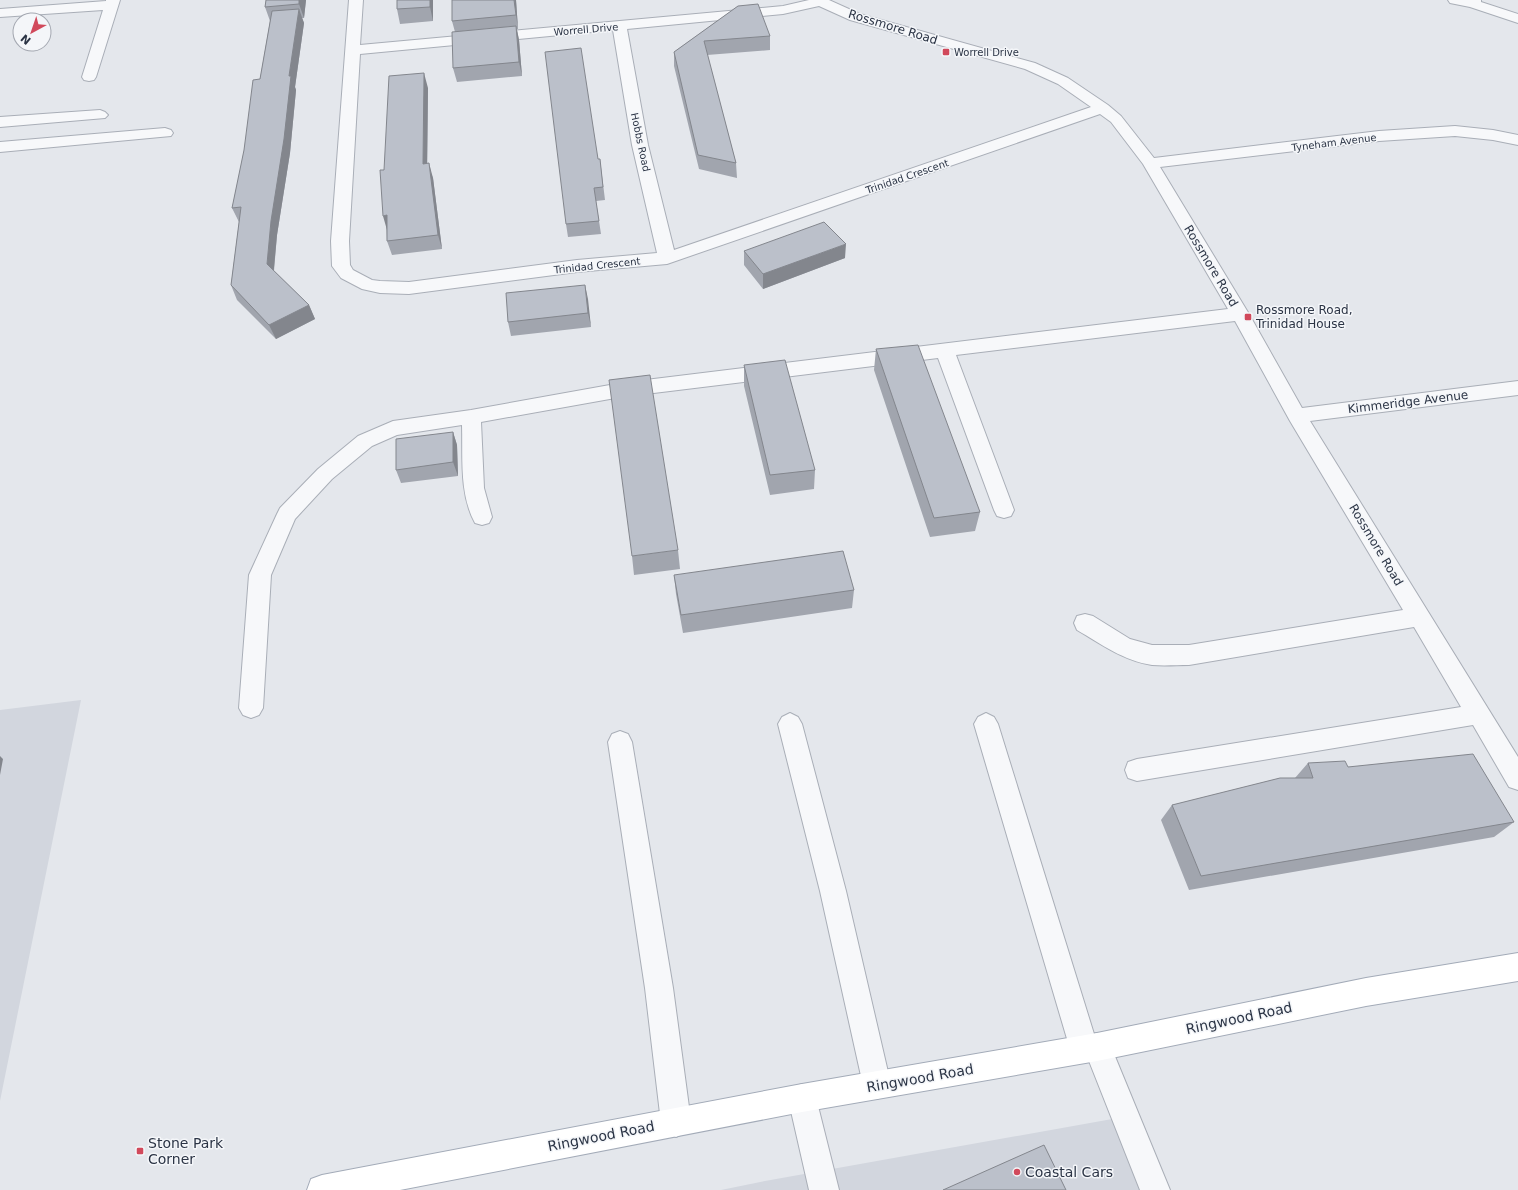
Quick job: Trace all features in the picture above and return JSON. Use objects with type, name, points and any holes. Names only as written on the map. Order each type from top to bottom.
[{"type":"main road","name":"Ringwood Road","points":[[322,1190],[802,1098],[1090,1048],[1366,992],[1518,967]]},
{"type":"street","name":"Trinidad Crescent","points":[[356,0],[340,242],[341,266],[347,274],[356,280],[380,288],[409,288],[577,266],[667,258],[1103,108]]},
{"type":"street","points":[[1455,0],[1474,2],[1518,19]]},
{"type":"street","name":"Worrell Drive","points":[[352,50],[783,10],[818,1]]},
{"type":"street","name":"Rossmore Road","points":[[818,1],[855,17],[1030,66],[1063,81],[1116,118],[1150,163],[1240,314],[1297,416],[1518,779]]},
{"type":"street","points":[[0,12],[113,2],[89,77]]},
{"type":"street","name":"Hobbs Road","points":[[620,26],[640,145],[667,258]]},
{"type":"street","points":[[0,122],[100,115]]},
{"type":"street","name":"Tyneham Avenue","points":[[1150,163],[1394,135],[1455,132],[1493,135],[1518,140]]},
{"type":"street","points":[[0,147],[165,133]]},
{"type":"street","points":[[251,708],[260,575],[287,514],[325,474],[365,441],[393,428],[471,417],[621,390],[1240,314]]},
{"type":"street","points":[[945,351],[1004,510]]},
{"type":"street","name":"Kimmeridge Avenue","points":[[1297,416],[1518,388]]},
{"type":"street","points":[[471,417],[474,488],[482,517]]},
{"type":"street","points":[[1085,623],[1124,647],[1152,655],[1189,655],[1419,617]]},
{"type":"street","points":[[1137,770],[1479,714]]},
{"type":"street","points":[[790,724],[833,891],[877,1085]]},
{"type":"street","points":[[986,724],[1090,1048],[1155,1190]]},
{"type":"street","points":[[620,742],[659,988],[676,1122]]},
{"type":"street","points":[[802,1098],[824,1190]]},
{"type":"shaded area","points":[[81,700],[0,1101],[0,710]]},
{"type":"shaded area","points":[[1129,1116],[1158,1190],[721,1190],[765,1181]]},
{"type":"building","points":[[266,0],[299,0],[299,4],[265,7]]},
{"type":"building","points":[[397,0],[430,0],[430,7],[397,9]]},
{"type":"building","points":[[452,0],[514,0],[516,15],[452,21]]},
{"type":"building","points":[[758,4],[770,36],[704,41],[736,163],[698,155],[674,52],[738,6]]},
{"type":"building","points":[[299,9],[289,76],[291,76],[284,139],[271,221],[267,264],[309,305],[269,325],[231,285],[241,207],[232,208],[244,150],[253,80],[260,79],[272,11]]},
{"type":"building","points":[[516,26],[519,62],[453,68],[452,32]]},
{"type":"building","points":[[581,48],[598,159],[600,159],[603,187],[594,188],[599,221],[566,224],[545,52]]},
{"type":"building","points":[[424,73],[423,164],[429,163],[438,235],[387,241],[387,215],[383,216],[380,170],[384,170],[389,76]]},
{"type":"building","points":[[824,222],[846,244],[763,274],[744,251]]},
{"type":"building","points":[[585,285],[588,313],[508,322],[506,293]]},
{"type":"building","points":[[918,345],[980,512],[934,518],[876,349]]},
{"type":"building","points":[[785,360],[815,470],[770,475],[744,365]]},
{"type":"building","points":[[650,375],[678,550],[632,556],[609,380]]},
{"type":"building","points":[[453,432],[453,462],[396,470],[396,439]]},
{"type":"building","points":[[843,551],[854,590],[681,615],[674,575]]},
{"type":"building","points":[[1473,754],[1514,822],[1201,876],[1172,805],[1280,778],[1313,778],[1308,763],[1345,761],[1348,767]]},
{"type":"building","name":"Coastal Cars","points":[[1044,1145],[1066,1190],[943,1190]]},
{"type":"place","name":"Worrell Drive","points":[[946,52]]},
{"type":"place","name":"Rossmore Road, Trinidad House","points":[[1248,317]]},
{"type":"place","name":"Stone Park Corner","points":[[140,1151]]},
{"type":"place","name":"Coastal Cars","points":[[1017,1172]]}]
